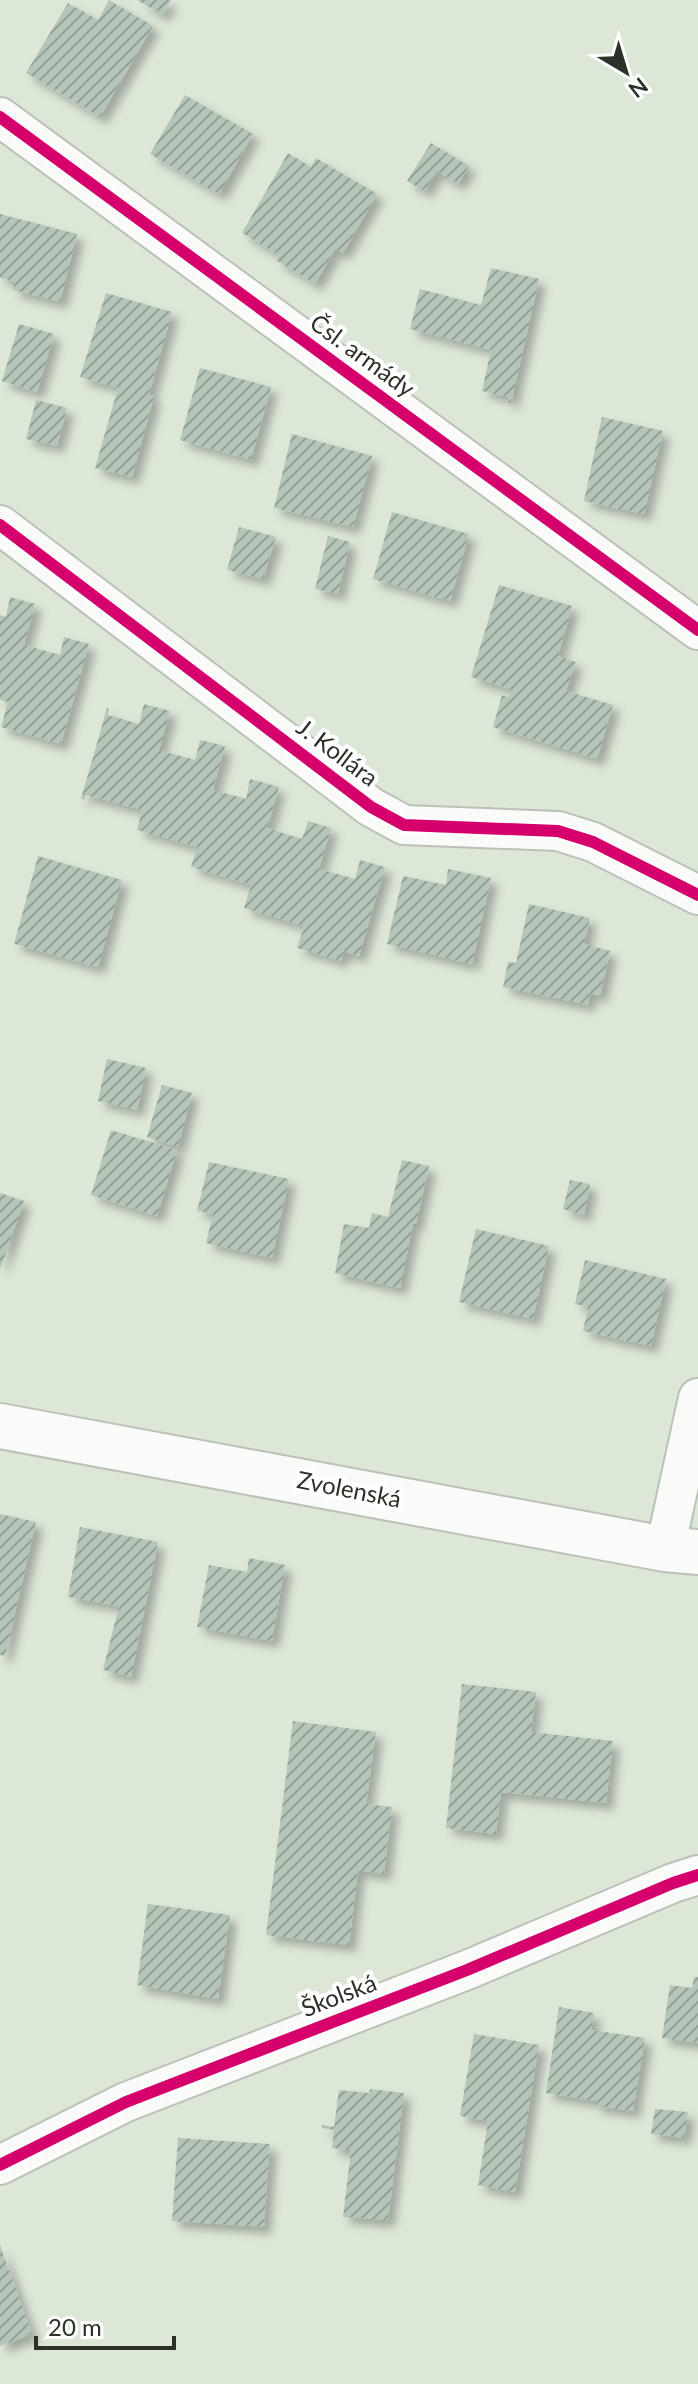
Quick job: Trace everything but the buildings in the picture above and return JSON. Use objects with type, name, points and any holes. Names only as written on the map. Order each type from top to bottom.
[{"type":"street","name":"Čsl. armády","points":[[0,117],[698,630]]},
{"type":"street","name":"J. Kollára","points":[[0,525],[371,807],[404,825],[558,831],[593,842],[698,895]]},
{"type":"street","points":[[681,1550],[698,1398]]},
{"type":"street","name":"Zvolenská","points":[[0,1426],[681,1550]]},
{"type":"street","name":"Školská","points":[[0,2165],[126,2102],[467,1970],[698,1875]]},
{"type":"cycle path","points":[[0,117],[698,630]]},
{"type":"cycle path","points":[[0,525],[371,807],[404,825],[558,831],[593,842],[698,895]]},
{"type":"cycle path","points":[[0,2165],[126,2102],[467,1970],[698,1875]]}]
